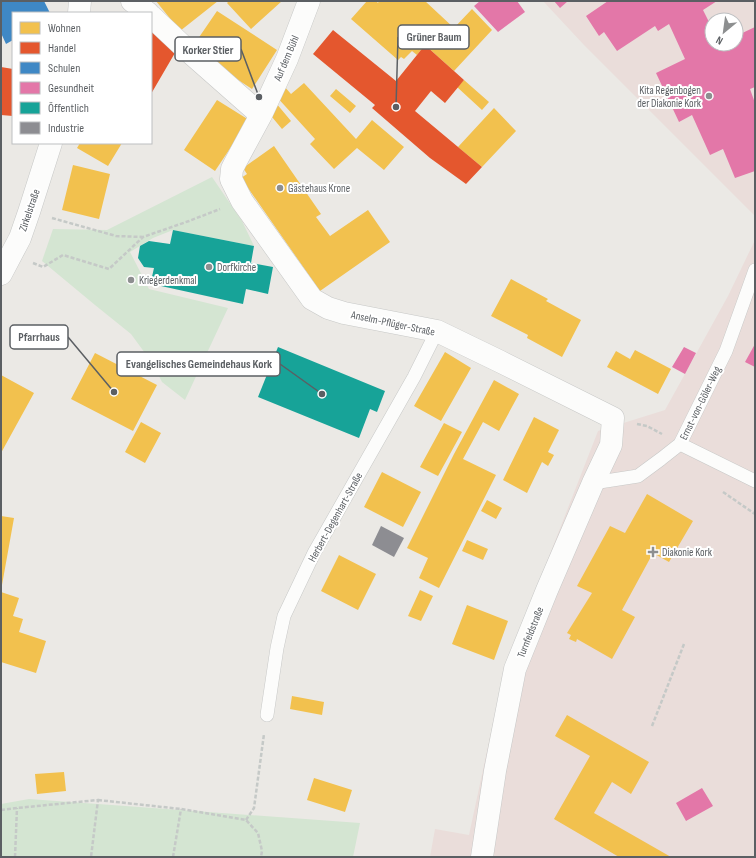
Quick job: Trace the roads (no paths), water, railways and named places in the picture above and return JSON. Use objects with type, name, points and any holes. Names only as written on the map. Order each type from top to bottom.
[{"type":"street","points":[[79,12],[80,1]]},
{"type":"street","points":[[132,1],[147,12]]},
{"type":"street","name":"Auf dem Bühl","points":[[232,169],[261,115],[287,59],[309,1]]},
{"type":"street","points":[[152,17],[261,115]]},
{"type":"street","name":"Zirkelstraße","points":[[1,274],[20,238],[51,144]]},
{"type":"street","name":"Anselm-Pflüger-Straße","points":[[232,169],[231,179],[242,201],[312,299],[328,308],[344,313],[437,331],[613,418]]},
{"type":"street","name":"Turnfeldstraße","points":[[482,857],[495,771],[516,669],[547,590],[611,445],[613,418]]},
{"type":"lane","name":"Ernst-von-Göler-Weg","points":[[593,483],[638,476],[680,444],[726,351],[755,270]]},
{"type":"lane","name":"Herbert-Degenhart-Straße","points":[[267,715],[277,648],[284,616],[314,553],[414,377],[437,331]]},
{"type":"lane","points":[[680,444],[755,481]]},
{"type":"place","name":"Kita Regenbogen der Diakonie Kork","points":[[709,96]]},
{"type":"place","name":"Korker Stier","points":[[259,97]]},
{"type":"place","name":"Grüner Baum","points":[[396,107]]},
{"type":"place","name":"Gästehaus Krone","points":[[280,188]]},
{"type":"place","name":"Dorfkirche","points":[[209,267]]},
{"type":"place","name":"Kriegerdenkmal","points":[[131,280]]},
{"type":"place","name":"Pfarrhaus","points":[[114,392]]},
{"type":"place","name":"Evangelisches Gemeindehaus Kork","points":[[322,394]]},
{"type":"place","name":"Diakonie Kork","points":[[653,552]]}]
